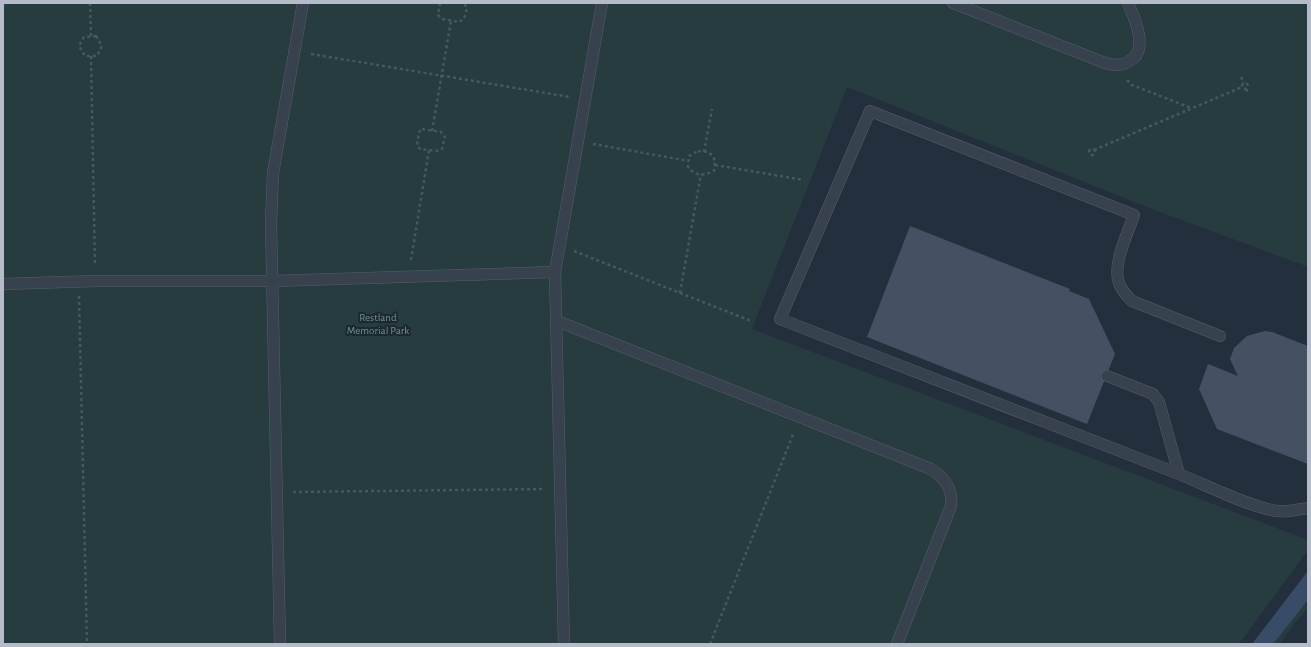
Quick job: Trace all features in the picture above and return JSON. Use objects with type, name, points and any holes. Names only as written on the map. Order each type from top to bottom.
[{"type":"lane","points":[[280,644],[271,224],[273,173],[303,3]]},
{"type":"lane","points":[[564,644],[555,272],[602,3]]},
{"type":"lane","points":[[953,3],[1105,63],[1120,65],[1126,64],[1135,58],[1139,49],[1140,41],[1128,3]]},
{"type":"lane","points":[[1220,336],[1138,304],[1132,301],[1125,293],[1118,282],[1119,259],[1134,215],[870,111],[780,319],[1243,500],[1272,510],[1308,508]]},
{"type":"lane","points":[[3,284],[96,281],[272,281],[555,272]]},
{"type":"lane","points":[[557,322],[800,417],[938,473],[950,489],[952,506],[897,644]]},
{"type":"lane","points":[[1107,376],[1153,394],[1159,402],[1179,474]]},
{"type":"path","points":[[90,3],[91,36]]},
{"type":"path","points":[[440,3],[438,15],[442,19],[460,22],[464,19],[467,8],[464,3]]},
{"type":"path","points":[[432,131],[451,21]]},
{"type":"path","points":[[96,36],[102,46],[98,56],[91,56],[85,56],[79,46],[84,37],[96,36]]},
{"type":"path","points":[[294,52],[585,99]]},
{"type":"path","points":[[91,56],[96,281]]},
{"type":"path","points":[[1120,65],[1126,80],[1132,85],[1192,108]]},
{"type":"path","points":[[1241,77],[1244,89],[1246,89],[1249,94]]},
{"type":"path","points":[[1094,150],[1192,108],[1243,85],[1246,82],[1248,85],[1246,89]]},
{"type":"path","points":[[704,152],[712,109]]},
{"type":"path","points":[[422,129],[432,131],[441,132],[445,137],[442,149],[438,151],[420,149],[417,145],[419,132],[422,129]]},
{"type":"path","points":[[578,142],[689,161]]},
{"type":"path","points":[[409,277],[429,150]]},
{"type":"path","points":[[698,151],[709,152],[715,160],[714,171],[704,175],[694,173],[688,167],[689,161],[690,156],[698,151]]},
{"type":"path","points":[[715,165],[804,180]]},
{"type":"path","points":[[680,293],[700,174]]},
{"type":"path","points":[[559,246],[750,320]]},
{"type":"path","points":[[78,282],[87,644]]},
{"type":"path","points":[[710,644],[800,417]]},
{"type":"path","points":[[277,492],[561,488]]},
{"type":"green space","name":"Restland Memorial Park","points":[[3,3],[1308,3],[1308,267],[1152,209],[847,87],[752,329],[1308,540],[1308,550],[1239,644],[3,644]]},
{"type":"green space","points":[[1308,574],[1308,608],[1280,644],[1263,644]]},
{"type":"water","points":[[1308,571],[1308,600],[1273,644],[1252,644]]},
{"type":"building","points":[[910,226],[1070,289],[1069,291],[1089,299],[1115,354],[1087,424],[867,337]]},
{"type":"building","points":[[1265,331],[1272,332],[1308,346],[1308,464],[1217,429],[1199,389],[1208,364],[1238,376],[1230,359],[1234,348],[1247,336]]}]
